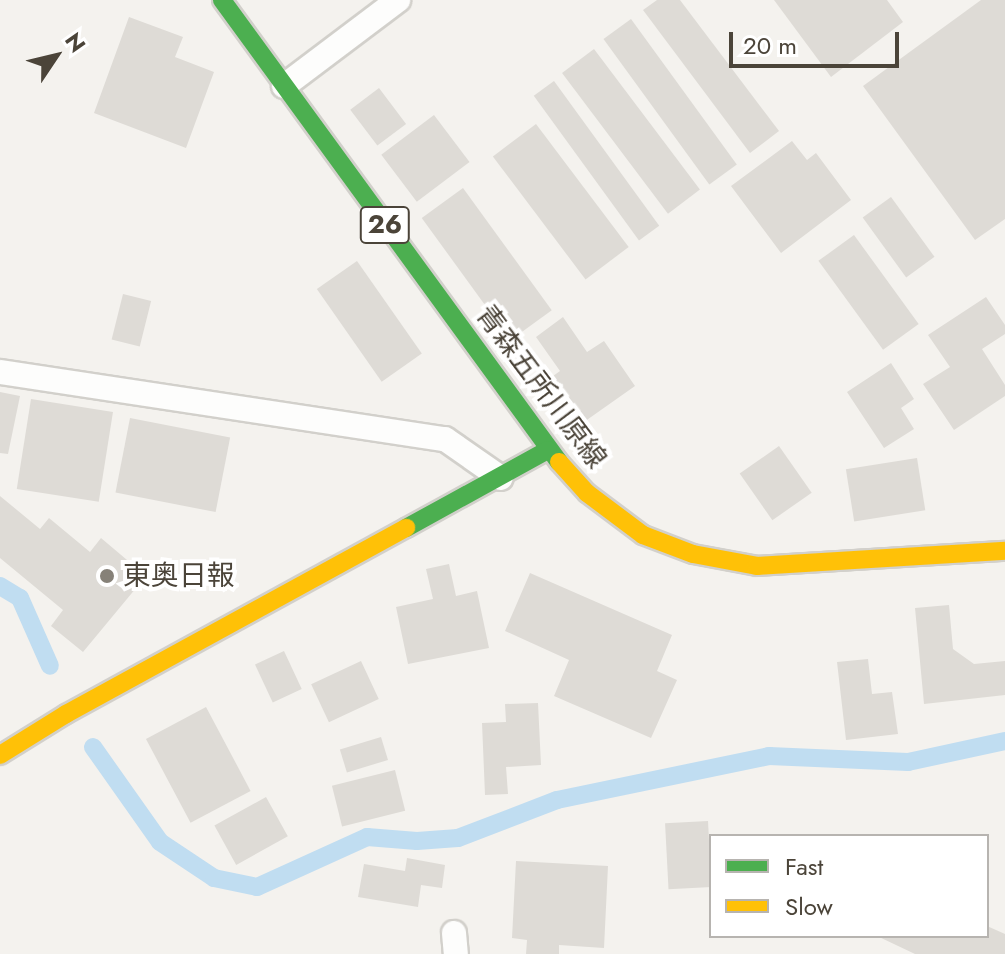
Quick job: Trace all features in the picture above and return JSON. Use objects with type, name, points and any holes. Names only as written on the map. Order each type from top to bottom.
[{"type":"main road","name":"青森五所川原線","points":[[222,0],[548,450],[587,493],[643,535],[693,554],[757,566],[1005,551]]},
{"type":"main road","points":[[0,755],[93,699],[548,450]]},
{"type":"lane","points":[[284,86],[398,0]]},
{"type":"lane","points":[[0,372],[445,439],[501,478]]},
{"type":"building","points":[[657,0],[680,0],[779,131],[750,153],[643,10]]},
{"type":"building","points":[[774,0],[887,0],[903,22],[831,77]]},
{"type":"building","points":[[981,0],[1005,0],[1005,219],[975,240],[863,86]]},
{"type":"building","points":[[129,17],[183,37],[175,57],[214,72],[186,148],[94,113]]},
{"type":"building","points":[[631,19],[737,165],[709,185],[603,39]]},
{"type":"building","points":[[594,49],[700,190],[668,214],[562,73]]},
{"type":"building","points":[[554,81],[659,226],[639,241],[534,96]]},
{"type":"building","points":[[379,88],[406,124],[377,146],[350,110]]},
{"type":"building","points":[[434,115],[470,162],[417,202],[381,155]]},
{"type":"building","points":[[536,124],[629,247],[586,279],[493,156]]},
{"type":"building","points":[[792,141],[807,160],[816,153],[851,200],[781,253],[731,186]]},
{"type":"building","points":[[463,188],[552,310],[510,340],[422,218]]},
{"type":"building","points":[[891,197],[934,257],[906,277],[863,218]]},
{"type":"building","points":[[854,235],[919,324],[883,350],[818,261]]},
{"type":"building","points":[[357,261],[422,354],[382,382],[317,289]]},
{"type":"building","points":[[123,294],[151,301],[140,347],[112,340]]},
{"type":"building","points":[[986,297],[1005,325],[1005,334],[982,349],[1005,385],[1005,396],[954,430],[923,384],[950,367],[928,335]]},
{"type":"building","points":[[563,317],[587,352],[604,341],[635,386],[574,429],[542,384],[560,371],[536,337]]},
{"type":"building","points":[[891,363],[914,399],[901,408],[914,429],[884,448],[847,392]]},
{"type":"building","points":[[0,392],[20,396],[8,454],[0,453]]},
{"type":"building","points":[[31,399],[113,412],[99,502],[17,489]]},
{"type":"building","points":[[130,418],[230,437],[216,512],[115,493]]},
{"type":"building","points":[[779,446],[812,493],[772,520],[740,474]]},
{"type":"building","points":[[917,458],[925,510],[854,522],[846,469]]},
{"type":"building","points":[[0,496],[40,529],[49,518],[90,552],[101,538],[146,576],[83,652],[51,626],[63,610],[0,558]]},
{"type":"building","points":[[449,564],[456,596],[477,591],[489,648],[408,664],[396,607],[433,599],[426,569]]},
{"type":"building","points":[[530,573],[672,635],[657,671],[677,680],[651,738],[554,696],[569,660],[505,631]]},
{"type":"building","points":[[949,605],[953,649],[974,664],[1005,661],[1005,695],[924,704],[915,608]]},
{"type":"building","points":[[284,651],[302,689],[273,703],[255,665]]},
{"type":"building","points":[[868,659],[872,694],[892,692],[898,734],[846,740],[837,662]]},
{"type":"building","points":[[361,661],[379,699],[329,722],[311,684]]},
{"type":"building","points":[[538,703],[541,765],[506,767],[508,794],[485,795],[482,723],[506,722],[505,704]]},
{"type":"building","points":[[206,707],[251,791],[191,823],[146,739]]},
{"type":"building","points":[[381,737],[388,760],[347,773],[340,750]]},
{"type":"building","points":[[395,770],[405,811],[342,826],[332,786]]},
{"type":"building","points":[[266,797],[288,836],[236,865],[214,826]]},
{"type":"building","points":[[708,821],[709,887],[669,889],[665,823]]},
{"type":"building","points":[[407,858],[445,865],[442,888],[421,885],[418,907],[358,897],[364,864],[405,871]]},
{"type":"building","points":[[516,861],[608,866],[604,948],[559,945],[559,954],[526,954],[527,940],[512,938]]},
{"type":"building","points":[[989,927],[1005,934],[1005,954],[915,954],[881,938],[989,938]]},
{"type":"waterway","points":[[0,586],[20,598],[50,666]]},
{"type":"waterway","points":[[93,747],[160,842],[214,878],[257,887],[367,837],[417,841],[458,838],[557,800],[769,756],[908,762],[1005,741]]},
{"type":"traffic: fast","points":[[222,0],[559,462]]},
{"type":"traffic: fast","points":[[406,528],[548,450]]},
{"type":"traffic: slow","points":[[559,462],[587,493],[643,535],[693,554],[757,566],[1005,551]]},
{"type":"traffic: slow","points":[[0,755],[66,714],[406,528]]},
{"type":"place","name":"東奥日報","points":[[107,576]]}]
